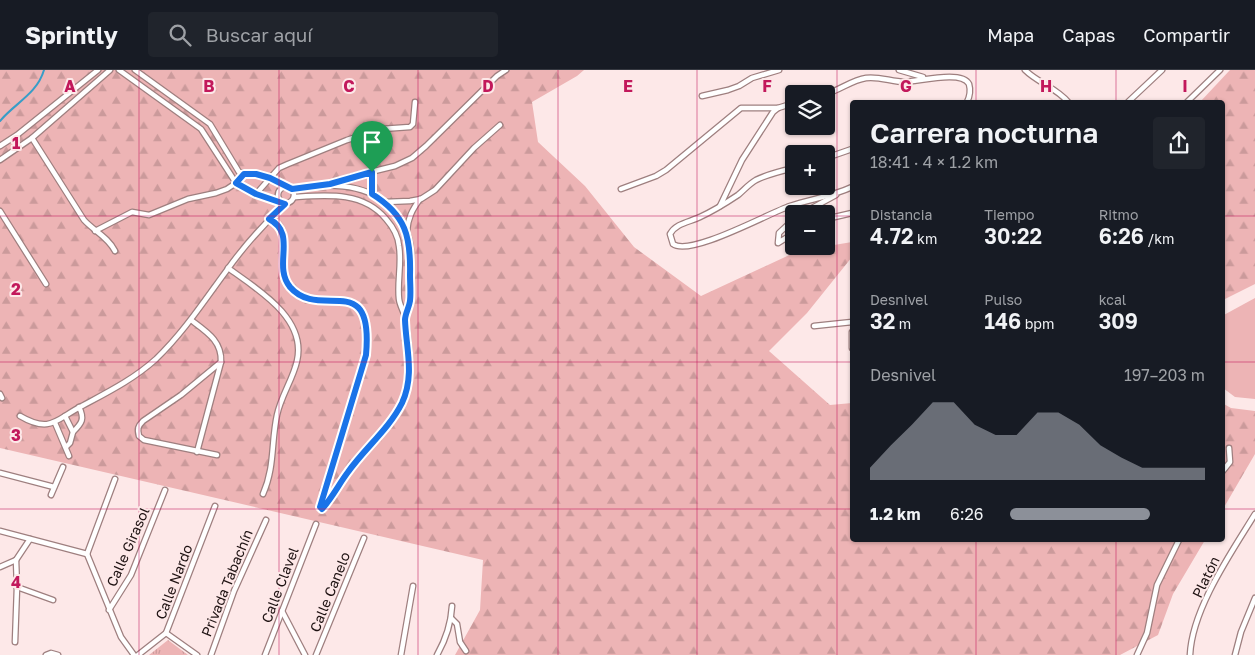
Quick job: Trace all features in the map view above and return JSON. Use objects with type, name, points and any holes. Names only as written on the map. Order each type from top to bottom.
[{"type":"street","points":[[0,146],[17,135],[98,70]]},
{"type":"street","points":[[0,160],[32,138],[110,70]]},
{"type":"street","points":[[119,70],[201,129],[236,183],[256,194],[285,204]]},
{"type":"street","points":[[135,70],[210,124],[218,135],[235,168],[244,174],[256,174],[270,178],[292,189],[330,184],[395,166],[412,158],[497,76],[506,70]]},
{"type":"street","points":[[702,96],[734,88],[752,78],[779,70]]},
{"type":"street","points":[[899,70],[916,76],[927,77]]},
{"type":"street","points":[[1025,70],[1031,76],[1058,92],[1066,100]]},
{"type":"street","points":[[1130,100],[1162,70]]},
{"type":"street","points":[[1189,100],[1220,70]]},
{"type":"street","points":[[835,90],[865,78],[904,82],[953,72],[962,75],[968,80],[970,88],[968,100]]},
{"type":"street","points":[[164,102],[169,93]]},
{"type":"street","points":[[256,194],[279,168],[288,164],[348,140],[382,129],[410,127],[413,124],[415,102]]},
{"type":"street","points":[[621,189],[656,176],[666,170],[740,108],[778,108],[785,106]]},
{"type":"street","points":[[719,207],[742,160],[778,108]]},
{"type":"street","points":[[405,318],[410,301],[411,260],[407,232],[408,220],[413,209],[421,199],[435,190],[474,148],[500,124]]},
{"type":"street","points":[[209,140],[215,139],[218,135]]},
{"type":"street","points":[[32,138],[84,220],[111,243],[115,251]]},
{"type":"street","points":[[835,155],[850,150]]},
{"type":"street","points":[[785,170],[769,174],[754,182],[719,207],[673,229],[670,234],[673,244],[681,247],[716,238],[790,206],[842,192]]},
{"type":"street","points":[[372,172],[372,194]]},
{"type":"street","points":[[95,231],[132,212],[144,215],[154,214],[188,199],[227,190],[244,174]]},
{"type":"street","points":[[330,184],[345,186],[372,194],[385,202],[397,215],[407,232]]},
{"type":"street","points":[[280,202],[277,196],[279,191],[286,187]]},
{"type":"street","points":[[818,205],[850,188]]},
{"type":"street","points":[[292,189],[294,198]]},
{"type":"street","points":[[20,416],[39,424],[55,423],[79,407],[123,384],[154,360],[178,337],[192,320],[228,268],[269,219],[294,198],[334,195],[355,198],[369,204],[382,214],[394,229],[399,243],[401,259],[398,283],[399,300],[405,318],[410,357],[408,383],[402,402],[390,422],[348,472],[324,508],[321,509],[320,507],[366,355],[367,323],[364,314],[353,304],[344,301],[305,297],[296,293],[289,286],[285,278],[282,262],[283,234],[281,228],[269,219]]},
{"type":"street","points":[[385,202],[421,199]]},
{"type":"street","points":[[0,211],[46,284]]},
{"type":"street","points":[[835,217],[850,213]]},
{"type":"street","points":[[785,227],[779,233],[778,243],[785,239]]},
{"type":"street","points":[[401,259],[411,260]]},
{"type":"street","points":[[228,268],[257,289],[287,316],[299,344],[298,360],[278,412],[269,481],[263,494]]},
{"type":"street","points":[[398,283],[410,284]]},
{"type":"street","points":[[192,320],[218,343],[221,352],[221,362],[198,452]]},
{"type":"street","points":[[814,326],[850,322]]},
{"type":"street","points":[[217,455],[144,440],[139,436],[139,425],[221,362]]},
{"type":"street","points":[[66,447],[70,443],[73,432],[83,420],[79,407]]},
{"type":"street","points":[[65,416],[73,432]]},
{"type":"street","points":[[55,423],[69,456]]},
{"type":"street","points":[[1225,468],[1230,462],[1229,448]]},
{"type":"street","points":[[50,496],[63,467]]},
{"type":"street","points":[[0,473],[54,487]]},
{"type":"street","points":[[115,479],[87,554],[121,637],[136,655]]},
{"type":"street","name":"Calle Girasol","points":[[109,610],[131,575],[165,490]]},
{"type":"street","name":"Calle Nardo","points":[[136,655],[166,633],[216,506]]},
{"type":"street","name":"Platón","points":[[1190,655],[1194,629],[1212,587],[1232,550],[1255,514]]},
{"type":"street","name":"Privada Tabachín","points":[[211,655],[234,591],[266,520]]},
{"type":"street","name":"Calle Clavel","points":[[264,655],[316,524]]},
{"type":"street","points":[[0,531],[87,554]]},
{"type":"street","name":"Calle Canelo","points":[[316,655],[364,538]]},
{"type":"street","points":[[0,567],[16,560],[30,539]]},
{"type":"street","points":[[1137,655],[1147,633],[1157,585],[1178,542]]},
{"type":"street","points":[[14,642],[17,587],[16,560]]},
{"type":"street","points":[[401,655],[413,586]]},
{"type":"street","points":[[17,587],[53,600]]},
{"type":"street","points":[[1235,655],[1241,632],[1255,598]]},
{"type":"street","points":[[437,655],[445,641],[452,606]]},
{"type":"street","points":[[282,611],[305,655]]},
{"type":"street","points":[[451,618],[457,624],[460,642],[466,651]]},
{"type":"street","points":[[166,633],[196,655]]},
{"type":"street","points":[[46,655],[51,653],[58,655]]},
{"type":"green space","points":[[0,70],[584,70],[532,102],[538,142],[585,186],[634,247],[701,296],[789,255],[835,255],[835,245],[850,242],[850,259],[807,313],[769,351],[830,405],[850,403],[850,542],[1204,542],[1173,594],[1158,635],[1120,655],[455,655],[480,610],[483,560],[0,448]]},
{"type":"green space","points":[[1230,70],[1255,70],[1255,284],[1225,299],[1225,100],[1202,100]]},
{"type":"green space","points":[[1255,298],[1255,399],[1235,397],[1225,390],[1225,314]]},
{"type":"green space","points":[[1225,405],[1231,408],[1255,411],[1255,454],[1225,506]]},
{"type":"green space","points":[[168,640],[188,655],[149,655]]},
{"type":"waterway","points":[[0,121],[31,92],[44,70]]},
{"type":"route","points":[[372,172],[372,194],[385,202],[397,215],[407,232],[410,244],[410,301],[405,318],[410,357],[408,383],[402,402],[390,422],[348,472],[324,508],[321,509],[320,507],[366,355],[367,323],[364,314],[353,304],[344,301],[305,297],[296,293],[289,286],[285,278],[282,262],[283,234],[281,228],[269,219],[285,204],[256,194],[236,183],[244,174],[256,174],[275,180],[292,189],[330,184],[372,172]]}]
